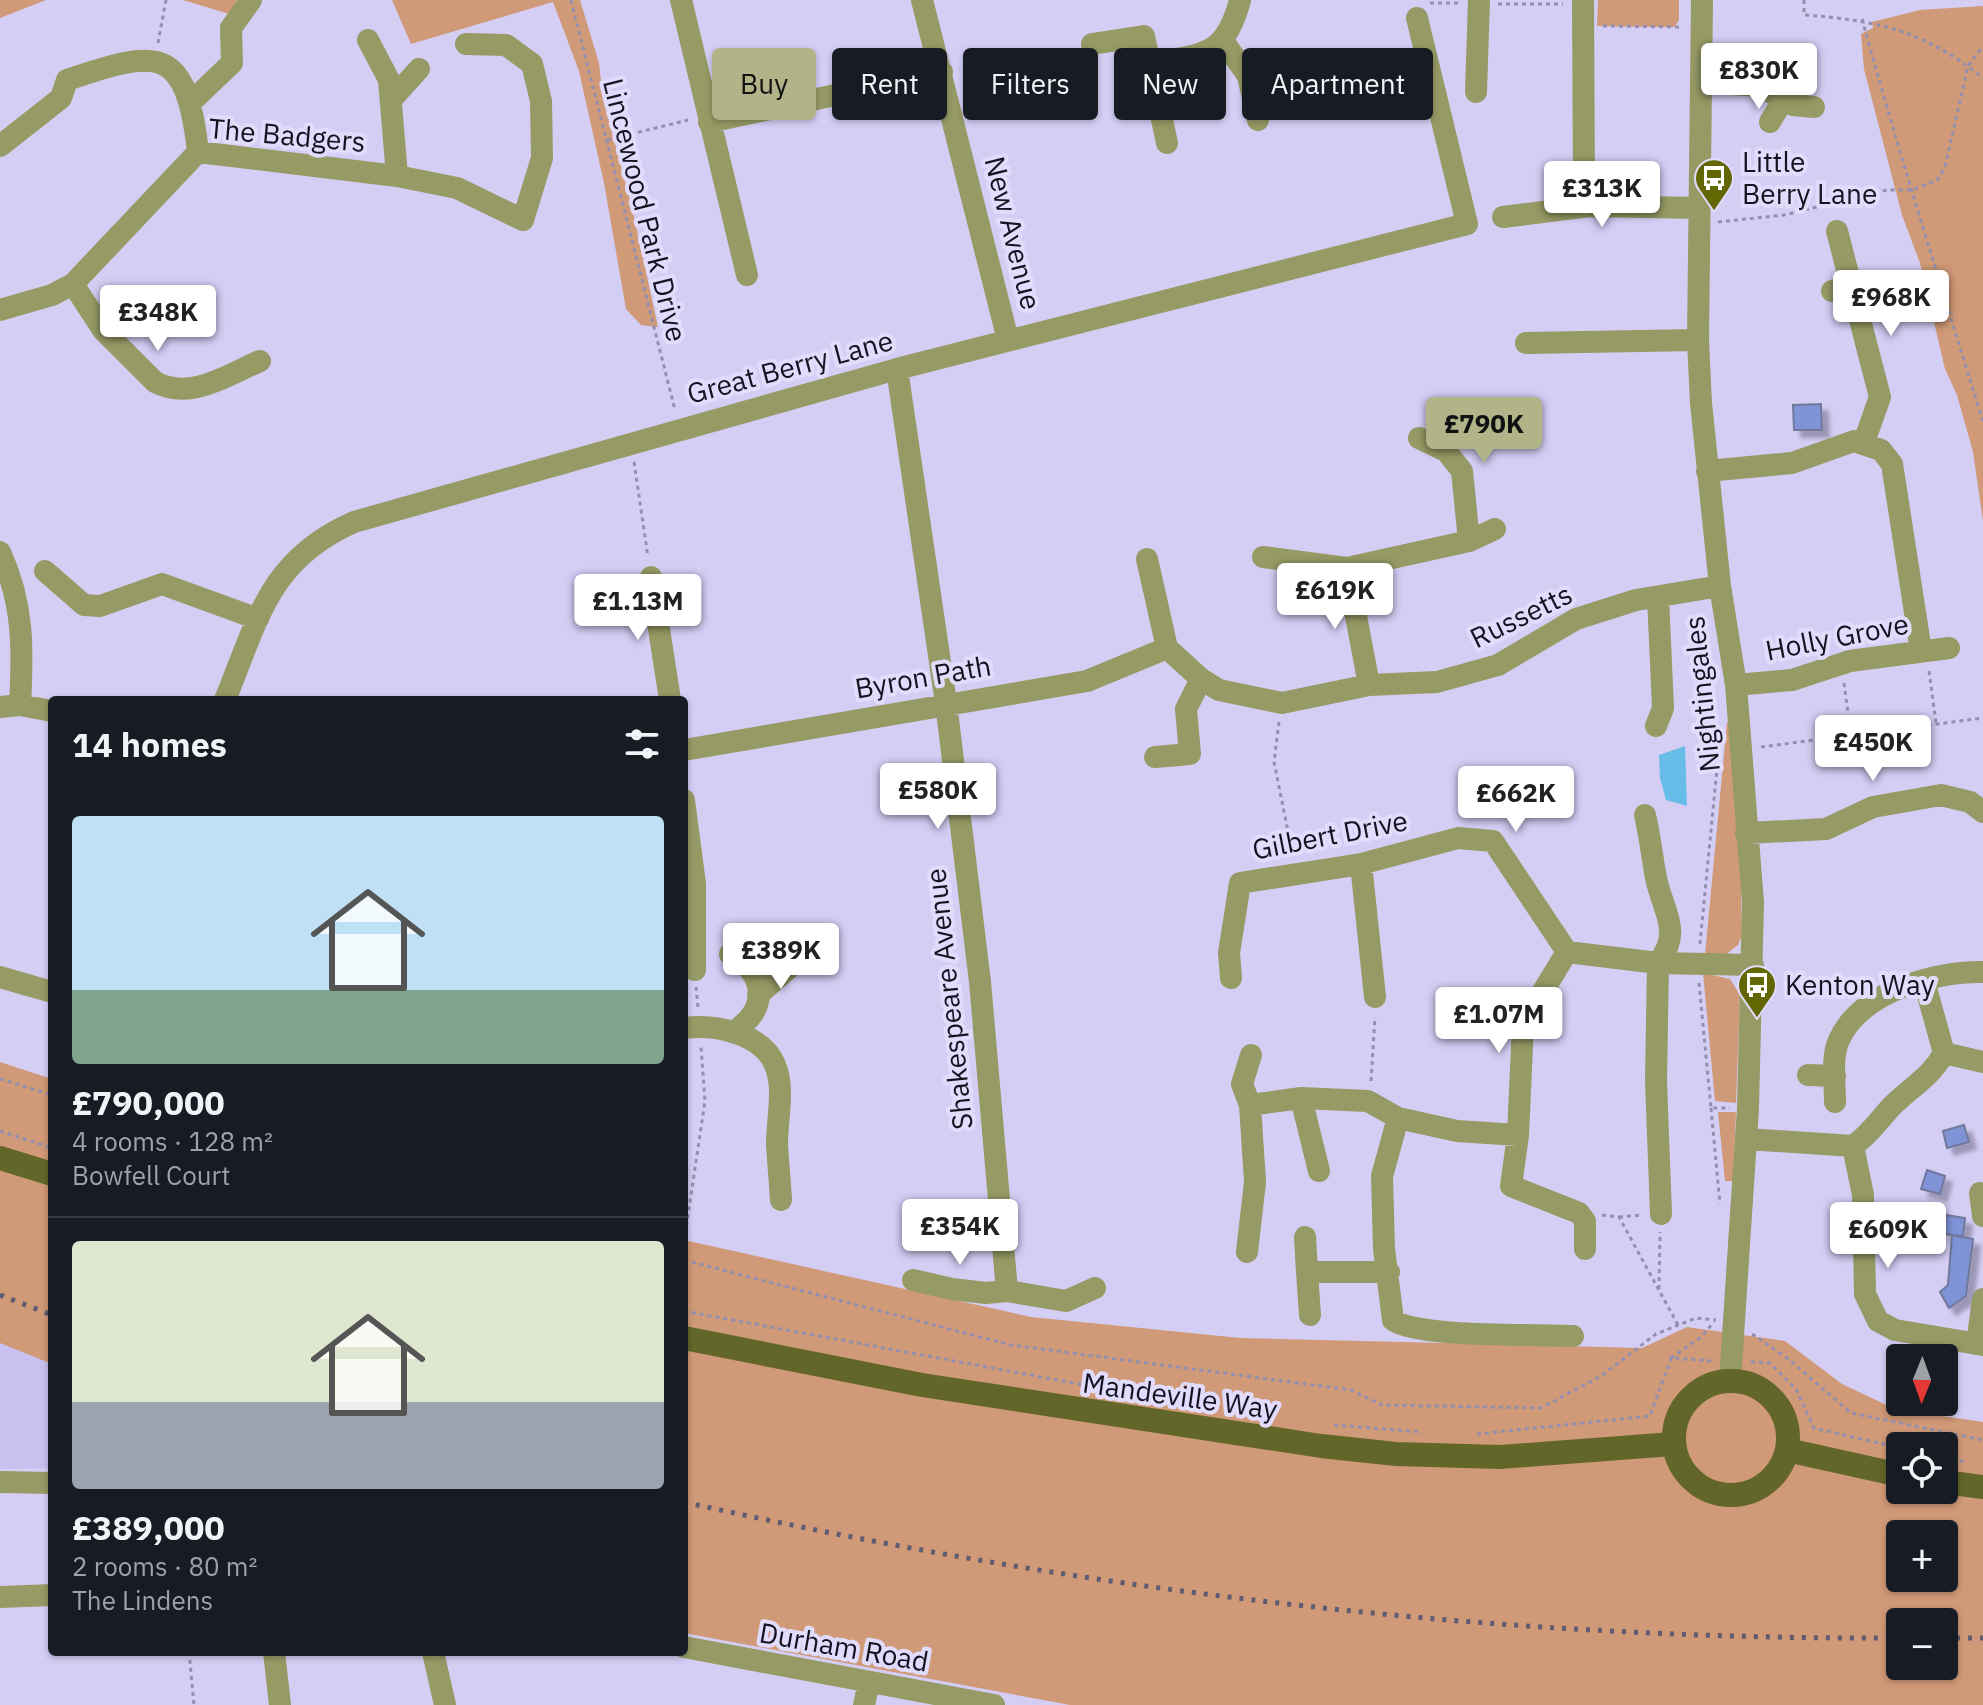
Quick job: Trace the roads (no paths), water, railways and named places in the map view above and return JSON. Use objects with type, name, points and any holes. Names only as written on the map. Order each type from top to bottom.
[{"type":"main road","points":[[0,1158],[48,1173]]},
{"type":"main road","name":"Mandeville Way","points":[[688,1339],[953,1390],[1351,1449],[1500,1457],[1673,1444]]},
{"type":"main road","points":[[1731,1371],[1773,1399],[1786,1423],[1787,1450],[1781,1467],[1770,1481],[1755,1491],[1725,1496],[1695,1484],[1683,1472],[1673,1444],[1676,1418],[1684,1404],[1731,1371]]},
{"type":"main road","points":[[1787,1450],[1886,1472]]},
{"type":"main road","points":[[1958,1484],[1983,1487]]},
{"type":"street","points":[[191,102],[232,63],[231,28],[251,0]]},
{"type":"street","points":[[681,0],[747,275]]},
{"type":"street","name":"New Avenue","points":[[922,0],[935,48]]},
{"type":"street","points":[[1214,48],[1224,42],[1234,23],[1240,0]]},
{"type":"street","name":"Nightingales","points":[[1702,0],[1698,340],[1707,471],[1720,586],[1736,685],[1753,903],[1746,1139],[1723,1318],[1731,1371]]},
{"type":"street","points":[[1476,92],[1478,2]]},
{"type":"street","name":"Great Berry Lane","points":[[227,696],[275,583],[304,549],[326,534],[354,522],[897,369],[1467,224],[1422,10]]},
{"type":"street","points":[[1583,10],[1584,187],[1590,206]]},
{"type":"street","points":[[1092,44],[1144,36],[1147,48]]},
{"type":"street","points":[[368,40],[384,67],[391,100],[397,176]]},
{"type":"street","points":[[1224,42],[1242,68]]},
{"type":"street","name":"The Badgers","points":[[0,310],[52,295],[73,284],[198,152],[397,176],[457,188],[523,220],[542,158],[541,101],[532,64],[506,45],[466,44]]},
{"type":"street","points":[[0,146],[61,98],[67,80],[129,59],[155,61],[182,81],[191,102],[198,152]]},
{"type":"street","points":[[391,100],[419,69]]},
{"type":"street","points":[[1701,82],[1760,86],[1783,100],[1814,107]]},
{"type":"street","name":"New Avenue","points":[[947,92],[1008,340]]},
{"type":"street","points":[[708,119],[832,94]]},
{"type":"street","points":[[1770,122],[1783,100]]},
{"type":"street","points":[[1162,120],[1167,143]]},
{"type":"street","points":[[1503,217],[1590,206],[1699,216]]},
{"type":"street","points":[[1707,471],[1792,463],[1854,441],[1864,442],[1880,397],[1842,288],[1837,231]]},
{"type":"street","points":[[73,284],[103,330],[155,382],[165,387],[194,389],[260,361]]},
{"type":"street","points":[[1526,343],[1698,340]]},
{"type":"street","name":"Shakespeare Avenue","points":[[897,369],[946,703],[980,982],[1007,1291]]},
{"type":"street","points":[[1419,438],[1446,451],[1462,471],[1469,541]]},
{"type":"street","name":"Holly Grove","points":[[1736,685],[1792,680],[1841,664],[1932,650],[1892,464],[1881,450],[1864,442]]},
{"type":"street","points":[[1263,557],[1347,568],[1469,541],[1495,529]]},
{"type":"street","points":[[0,552],[14,582],[21,613],[10,706],[48,711]]},
{"type":"street","points":[[1147,559],[1167,648]]},
{"type":"street","points":[[1347,568],[1369,685]]},
{"type":"street","points":[[45,571],[84,605],[100,606],[155,585],[170,585],[258,619]]},
{"type":"street","points":[[651,577],[669,696]]},
{"type":"street","name":"Russetts","points":[[1167,648],[1201,679],[1219,690],[1282,703],[1369,685],[1437,682],[1498,665],[1576,619],[1658,597],[1720,586]]},
{"type":"street","points":[[1656,726],[1663,708],[1658,597]]},
{"type":"street","name":"Byron Path","points":[[688,749],[1087,681],[1167,648]]},
{"type":"street","points":[[1155,757],[1190,754],[1186,709],[1201,679]]},
{"type":"street","points":[[1746,833],[1826,829],[1873,807],[1922,797],[1941,795],[1981,806]]},
{"type":"street","points":[[1645,815],[1657,883],[1669,919],[1669,949],[1658,963],[1656,1081],[1661,1214]]},
{"type":"street","points":[[688,834],[695,884],[695,970]]},
{"type":"street","name":"Gilbert Drive","points":[[1231,978],[1229,953],[1240,883],[1361,864],[1458,838],[1493,841],[1567,952]]},
{"type":"street","points":[[1361,864],[1375,997]]},
{"type":"street","points":[[1585,1249],[1585,1221],[1579,1213],[1511,1186],[1518,1135],[1523,1024],[1567,952],[1658,963],[1753,965]]},
{"type":"street","points":[[730,954],[749,965],[759,980],[758,995],[748,1023],[733,1032]]},
{"type":"street","points":[[758,995],[796,962],[819,957]]},
{"type":"street","points":[[1835,1102],[1838,1042],[1850,1022],[1892,992],[1924,981],[1965,972],[1983,972]]},
{"type":"street","points":[[0,977],[48,991]]},
{"type":"street","points":[[1746,1139],[1853,1146],[1935,1070],[1944,1053],[1924,981]]},
{"type":"street","points":[[692,1027],[733,1032],[763,1047],[775,1065],[779,1088],[781,1200]]},
{"type":"street","points":[[1944,1053],[1983,1062]]},
{"type":"street","points":[[1247,1252],[1255,1182],[1250,1105],[1242,1084],[1251,1055]]},
{"type":"street","points":[[1808,1075],[1835,1076]]},
{"type":"street","points":[[1250,1105],[1301,1098],[1368,1101],[1398,1118],[1457,1131],[1518,1135]]},
{"type":"street","points":[[1301,1098],[1319,1171]]},
{"type":"street","points":[[1398,1118],[1382,1176],[1384,1249],[1393,1320],[1401,1326],[1430,1330],[1573,1336]]},
{"type":"street","points":[[1853,1146],[1863,1195],[1865,1294],[1878,1321],[1895,1330],[1980,1344],[1983,1299]]},
{"type":"street","points":[[1305,1237],[1310,1315]]},
{"type":"street","points":[[1307,1272],[1389,1272]]},
{"type":"street","points":[[913,1280],[986,1293],[1007,1291],[1066,1301],[1095,1288]]},
{"type":"street","points":[[0,1482],[48,1483]]},
{"type":"street","points":[[0,1597],[48,1595]]},
{"type":"street","name":"Durham Road","points":[[688,1648],[994,1705]]},
{"type":"street","points":[[274,1656],[280,1705]]},
{"type":"street","points":[[434,1656],[445,1705]]},
{"type":"street","points":[[864,1705],[869,1682]]},
{"type":"water","points":[[1685,746],[1687,806],[1666,800],[1660,778],[1659,755]]},
{"type":"railway","points":[[0,1295],[48,1313]]},
{"type":"railway","points":[[688,1503],[985,1561],[1136,1585],[1288,1604],[1594,1630],[1886,1638]]},
{"type":"railway","points":[[1958,1638],[1983,1638]]},
{"type":"place","name":"Little Berry Lane","points":[[1714,212]]},
{"type":"place","name":"Kenton Way","points":[[1757,1019]]}]
